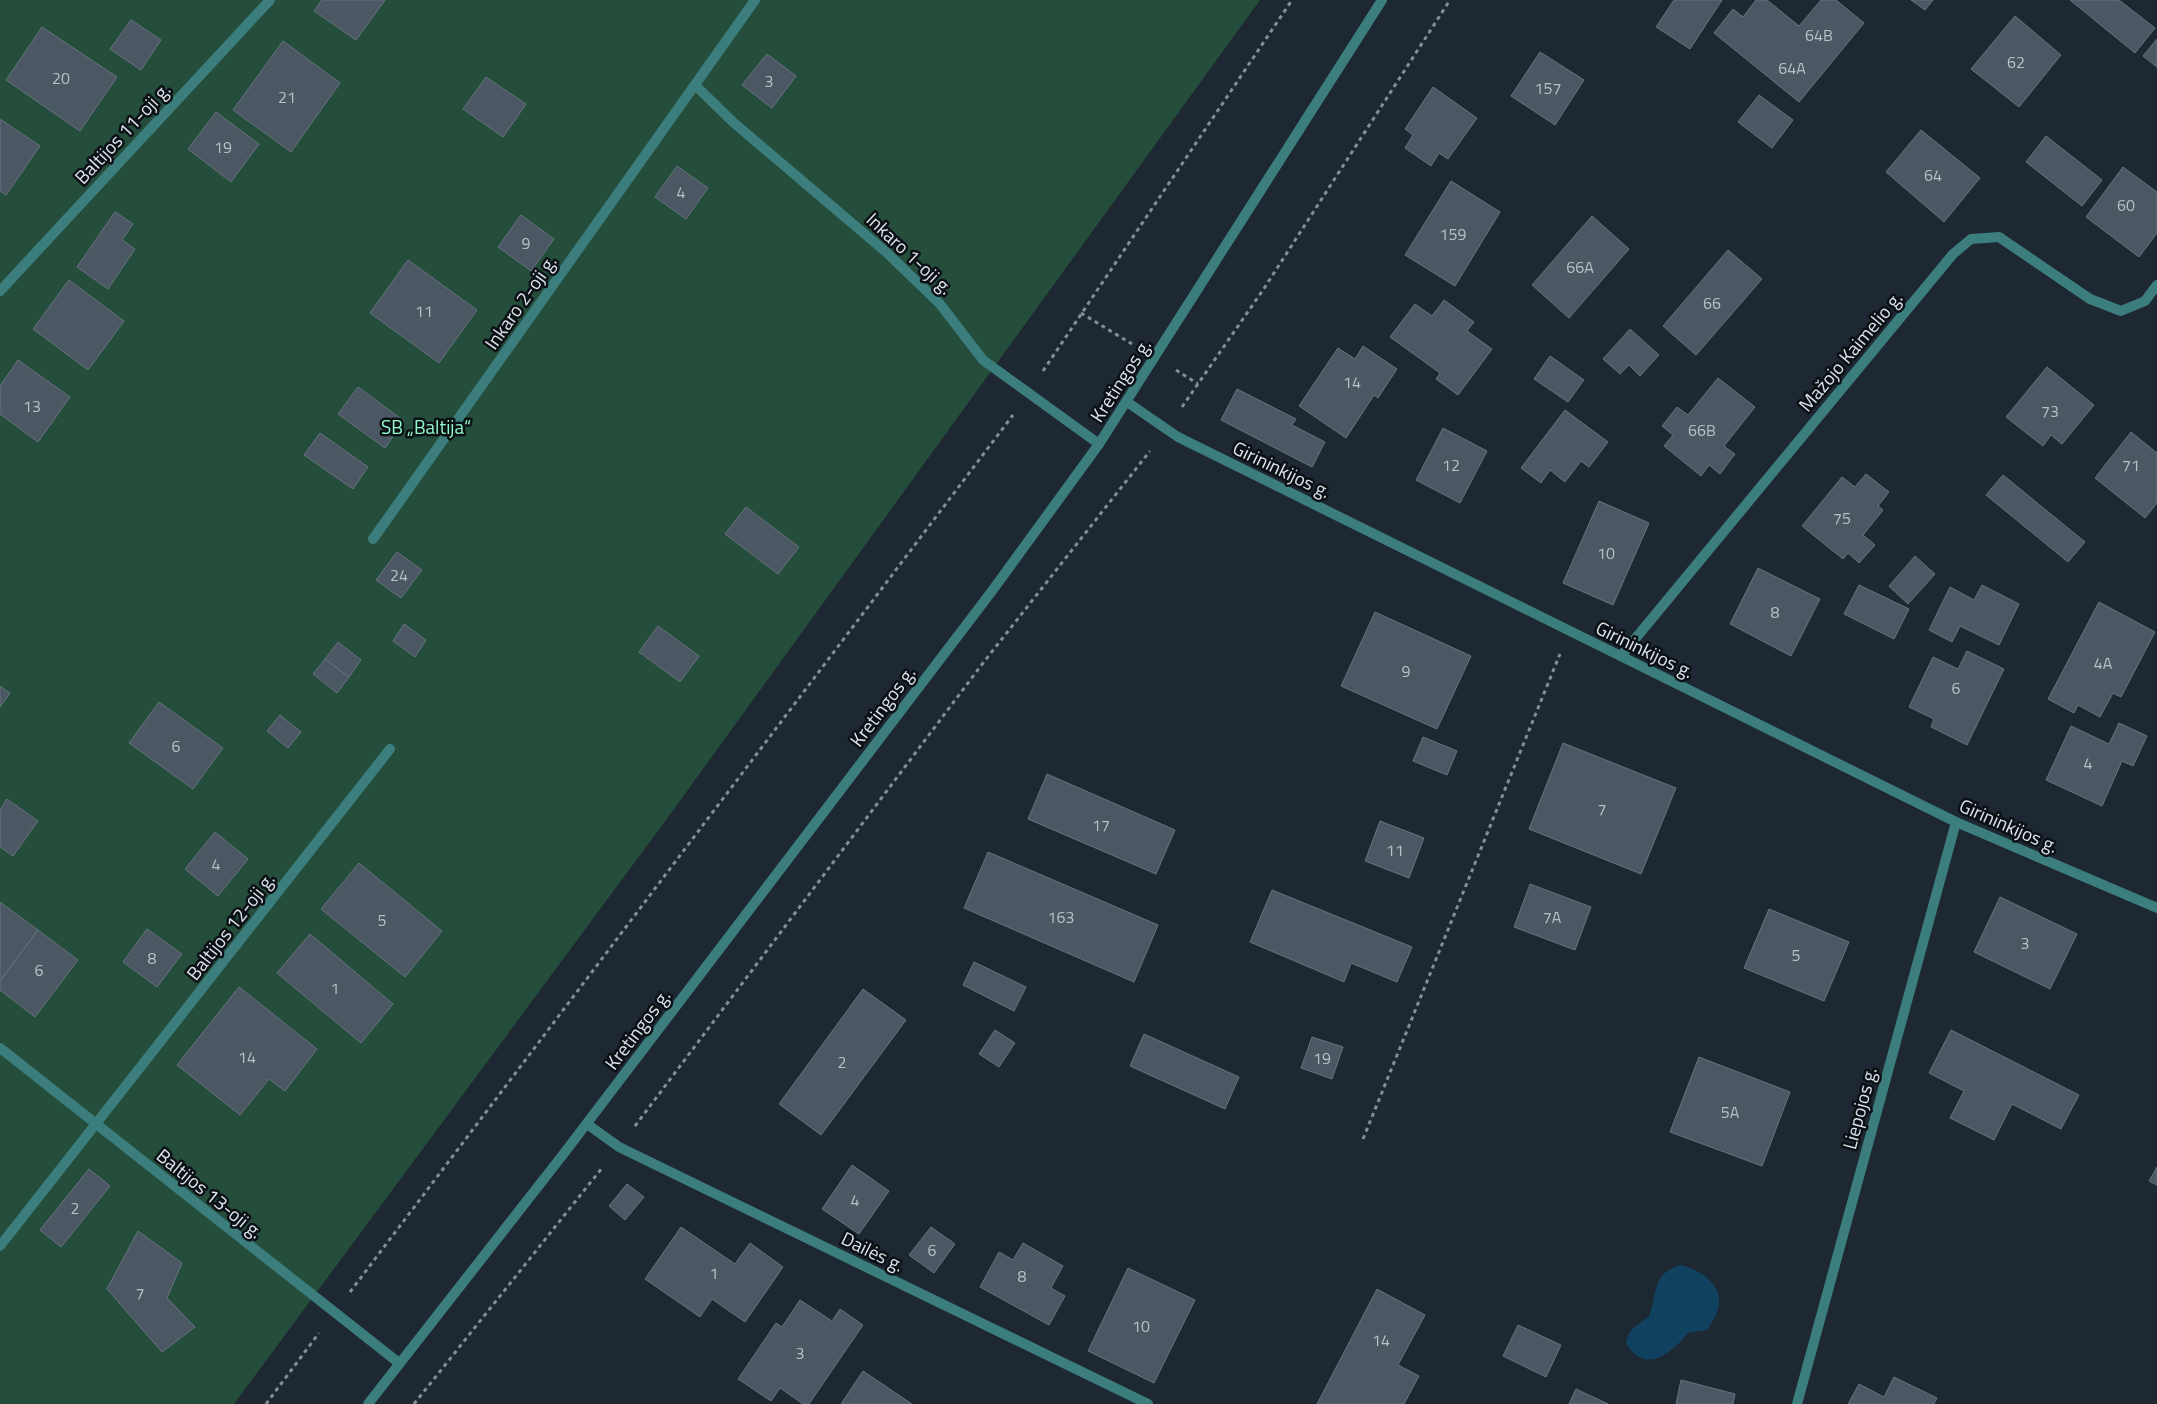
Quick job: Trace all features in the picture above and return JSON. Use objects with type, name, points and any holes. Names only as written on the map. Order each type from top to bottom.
[{"type":"street","name":"Baltijos 11-oji g.","points":[[0,291],[270,0]]},
{"type":"street","name":"Inkaro 2-oji g.","points":[[372,539],[755,0]]},
{"type":"street","name":"Kretingos g.","points":[[368,1404],[587,1124],[992,591],[1099,444],[1382,0]]},
{"type":"street","name":"Inkaro 1-oji g.","points":[[695,85],[734,123],[886,252],[940,304],[983,360],[1099,444]]},
{"type":"street","name":"Mažojo Kaimelio g.","points":[[1620,656],[1953,254],[1971,239],[1999,237],[2090,299],[2121,311],[2145,302],[2157,285]]},
{"type":"street","name":"Girininkijos g.","points":[[1127,402],[1178,437],[1956,822],[2157,908]]},
{"type":"street","name":"Baltijos 12-oji g.","points":[[0,1246],[390,749]]},
{"type":"street","name":"Liepojos g.","points":[[1797,1404],[1956,822]]},
{"type":"street","name":"Baltijos 13-oji g.","points":[[0,1048],[399,1364]]},
{"type":"street","name":"Dailės g.","points":[[587,1124],[619,1147],[1148,1404]]},
{"type":"path","points":[[266,1404],[1028,394],[1292,0]]},
{"type":"path","points":[[414,1404],[619,1147],[983,663],[1166,430],[1263,290],[1450,0]]},
{"type":"path","points":[[1363,1139],[1569,631]]},
{"type":"green space","name":"SB „Baltija“","points":[[0,0],[1260,0],[666,820],[234,1404],[0,1404]]},
{"type":"water","points":[[1681,1265],[1696,1270],[1714,1286],[1718,1293],[1719,1301],[1716,1315],[1707,1330],[1688,1333],[1682,1341],[1666,1354],[1650,1360],[1641,1358],[1633,1353],[1626,1343],[1628,1337],[1635,1327],[1649,1316],[1660,1279],[1671,1269]]},
{"type":"building","points":[[322,0],[385,0],[356,40],[314,11]]},
{"type":"building","points":[[1674,0],[1722,0],[1690,49],[1656,27]]},
{"type":"building","points":[[1756,0],[1767,0],[1799,26],[1821,0],[1836,0],[1864,23],[1799,102],[1714,33],[1733,9],[1743,17]]},
{"type":"building","points":[[1911,0],[1933,0],[1925,10]]},
{"type":"building","points":[[2070,0],[2119,0],[2155,28],[2135,53]]},
{"type":"building","points":[[2015,16],[2061,55],[2019,107],[1971,69]]},
{"type":"building","points":[[131,20],[161,40],[141,70],[110,49]]},
{"type":"building","points":[[42,27],[117,77],[80,131],[6,80]]},
{"type":"building","points":[[2157,39],[2157,67],[2143,56]]},
{"type":"building","points":[[283,41],[340,83],[291,152],[233,110]]},
{"type":"building","points":[[1540,52],[1584,80],[1555,125],[1511,96]]},
{"type":"building","points":[[767,54],[796,76],[772,108],[742,85]]},
{"type":"building","points":[[486,77],[526,104],[503,137],[463,109]]},
{"type":"building","points":[[1433,87],[1477,118],[1448,159],[1439,153],[1431,166],[1405,148],[1413,135],[1405,129]]},
{"type":"building","points":[[1759,95],[1793,120],[1772,148],[1738,122]]},
{"type":"building","points":[[216,112],[259,144],[231,182],[188,149]]},
{"type":"building","points":[[0,119],[40,146],[6,195],[0,191]]},
{"type":"building","points":[[1921,130],[1980,178],[1944,222],[1886,172]]},
{"type":"building","points":[[2046,136],[2102,180],[2082,206],[2026,162]]},
{"type":"building","points":[[677,166],[708,188],[686,219],[655,197]]},
{"type":"building","points":[[2123,167],[2157,192],[2157,233],[2139,257],[2086,217]]},
{"type":"building","points":[[1451,181],[1500,212],[1455,286],[1405,255]]},
{"type":"building","points":[[115,212],[133,224],[122,240],[135,249],[108,289],[77,267]]},
{"type":"building","points":[[521,215],[554,239],[531,271],[498,247]]},
{"type":"building","points":[[1592,216],[1629,249],[1569,318],[1532,285]]},
{"type":"building","points":[[1728,250],[1762,279],[1696,355],[1663,326]]},
{"type":"building","points":[[408,260],[477,310],[439,363],[370,313]]},
{"type":"building","points":[[69,280],[124,321],[88,370],[33,329]]},
{"type":"building","points":[[1444,300],[1474,322],[1467,331],[1492,349],[1458,395],[1436,379],[1440,373],[1390,337],[1415,304],[1432,316]]},
{"type":"building","points":[[1630,329],[1659,355],[1640,376],[1629,365],[1620,374],[1603,359]]},
{"type":"building","points":[[1363,346],[1397,369],[1378,398],[1374,395],[1346,438],[1299,406],[1338,348],[1355,359]]},
{"type":"building","points":[[1550,356],[1584,380],[1568,402],[1534,379]]},
{"type":"building","points":[[18,360],[70,397],[38,442],[0,414],[0,386]]},
{"type":"building","points":[[2047,367],[2094,405],[2062,444],[2051,435],[2043,446],[2006,417]]},
{"type":"building","points":[[1718,378],[1755,407],[1724,446],[1735,454],[1720,474],[1709,465],[1701,476],[1664,446],[1673,435],[1662,426],[1677,407],[1688,415]]},
{"type":"building","points":[[358,387],[404,421],[385,448],[338,414]]},
{"type":"building","points":[[1237,389],[1296,419],[1292,425],[1325,442],[1312,467],[1221,420]]},
{"type":"building","points":[[1565,410],[1608,442],[1589,467],[1581,461],[1565,482],[1550,470],[1541,483],[1521,468]]},
{"type":"building","points":[[1443,428],[1487,451],[1460,503],[1416,480]]},
{"type":"building","points":[[2131,432],[2157,453],[2157,503],[2145,518],[2095,478]]},
{"type":"building","points":[[320,433],[368,467],[353,489],[304,455]]},
{"type":"building","points":[[1866,474],[1889,492],[1878,506],[1883,510],[1863,535],[1875,545],[1859,563],[1848,553],[1843,559],[1802,526],[1842,477],[1855,487]]},
{"type":"building","points":[[2003,475],[2085,542],[2068,562],[1986,495]]},
{"type":"building","points":[[1599,501],[1649,523],[1613,605],[1563,583]]},
{"type":"building","points":[[746,507],[799,547],[778,574],[725,534]]},
{"type":"building","points":[[397,552],[422,570],[401,598],[376,580]]},
{"type":"building","points":[[1915,556],[1935,574],[1908,604],[1889,586]]},
{"type":"building","points":[[1758,568],[1820,599],[1791,656],[1730,624]]},
{"type":"building","points":[[1859,585],[1909,609],[1894,639],[1844,614]]},
{"type":"building","points":[[1982,585],[2019,604],[1999,645],[1960,626],[1952,642],[1929,630],[1950,587],[1974,600]]},
{"type":"building","points":[[2099,602],[2155,632],[2121,697],[2113,693],[2100,717],[2078,705],[2074,713],[2048,699]]},
{"type":"building","points":[[1375,612],[1471,656],[1437,729],[1341,686]]},
{"type":"building","points":[[404,624],[426,640],[415,657],[393,641]]},
{"type":"building","points":[[658,626],[699,656],[680,682],[639,652]]},
{"type":"building","points":[[338,642],[361,660],[349,677],[325,659]]},
{"type":"building","points":[[1967,651],[2004,669],[1967,745],[1931,727],[1934,719],[1909,707],[1933,657],[1958,669]]},
{"type":"building","points":[[325,659],[349,677],[337,693],[313,674]]},
{"type":"building","points":[[0,686],[10,693],[0,707]]},
{"type":"building","points":[[159,702],[223,748],[193,789],[129,743]]},
{"type":"building","points":[[280,715],[301,732],[288,748],[267,731]]},
{"type":"building","points":[[2119,723],[2147,736],[2133,766],[2122,761],[2102,806],[2046,780],[2071,726],[2109,744]]},
{"type":"building","points":[[1423,737],[1457,751],[1447,775],[1413,761]]},
{"type":"building","points":[[1563,743],[1676,788],[1641,874],[1529,829]]},
{"type":"building","points":[[1047,774],[1175,830],[1156,874],[1028,819]]},
{"type":"building","points":[[7,799],[38,821],[13,856],[0,847],[0,810]]},
{"type":"building","points":[[1380,821],[1424,838],[1409,878],[1365,861]]},
{"type":"building","points":[[215,832],[248,859],[218,896],[185,869]]},
{"type":"building","points":[[988,852],[1158,925],[1134,982],[964,908]]},
{"type":"building","points":[[359,863],[442,931],[405,977],[321,909]]},
{"type":"building","points":[[1530,884],[1591,907],[1575,950],[1514,927]]},
{"type":"building","points":[[1272,890],[1412,947],[1397,982],[1351,963],[1344,982],[1250,942]]},
{"type":"building","points":[[2000,897],[2077,934],[2050,989],[1974,952]]},
{"type":"building","points":[[0,902],[38,930],[0,981]]},
{"type":"building","points":[[1769,909],[1849,942],[1824,1001],[1744,968]]},
{"type":"building","points":[[147,929],[182,954],[157,987],[123,962]]},
{"type":"building","points":[[38,930],[78,960],[35,1017],[0,990],[0,981]]},
{"type":"building","points":[[310,934],[393,1004],[361,1043],[277,973]]},
{"type":"building","points":[[974,962],[1026,987],[1014,1011],[963,985]]},
{"type":"building","points":[[239,987],[317,1049],[285,1091],[269,1079],[240,1115],[177,1065]]},
{"type":"building","points":[[863,989],[906,1020],[821,1135],[779,1104]]},
{"type":"building","points":[[995,1030],[1015,1043],[999,1067],[979,1054]]},
{"type":"building","points":[[1951,1030],[2079,1095],[2061,1129],[2012,1104],[1994,1140],[1950,1118],[1964,1091],[1929,1073]]},
{"type":"building","points":[[1144,1034],[1239,1077],[1225,1109],[1130,1066]]},
{"type":"building","points":[[1312,1037],[1343,1047],[1332,1079],[1301,1068]]},
{"type":"building","points":[[1699,1057],[1790,1092],[1762,1166],[1670,1132]]},
{"type":"building","points":[[852,1165],[889,1191],[859,1234],[822,1209]]},
{"type":"building","points":[[2157,1167],[2157,1185],[2149,1181]]},
{"type":"building","points":[[89,1169],[110,1186],[61,1247],[40,1230]]},
{"type":"building","points":[[627,1184],[644,1197],[625,1220],[609,1206]]},
{"type":"building","points":[[681,1227],[735,1264],[750,1243],[783,1267],[745,1322],[712,1299],[700,1317],[645,1279]]},
{"type":"building","points":[[931,1227],[955,1244],[934,1273],[909,1255]]},
{"type":"building","points":[[138,1231],[182,1263],[167,1298],[195,1327],[162,1352],[107,1289]]},
{"type":"building","points":[[1023,1243],[1063,1266],[1051,1288],[1065,1296],[1049,1325],[980,1287],[999,1252],[1013,1260]]},
{"type":"building","points":[[1128,1268],[1195,1300],[1154,1383],[1088,1351]]},
{"type":"building","points":[[1377,1289],[1425,1315],[1398,1365],[1419,1376],[1404,1404],[1317,1404]]},
{"type":"building","points":[[800,1300],[832,1321],[840,1309],[863,1325],[809,1404],[803,1404],[780,1388],[771,1401],[738,1379],[776,1323],[782,1327]]},
{"type":"building","points":[[1518,1325],[1561,1345],[1546,1377],[1503,1356]]},
{"type":"building","points":[[863,1371],[912,1404],[841,1404]]},
{"type":"building","points":[[1894,1377],[1937,1398],[1934,1404],[1848,1404],[1859,1384],[1884,1397]]},
{"type":"building","points":[[1681,1380],[1735,1394],[1733,1404],[1676,1404]]},
{"type":"building","points":[[1576,1389],[1608,1404],[1569,1404]]}]
